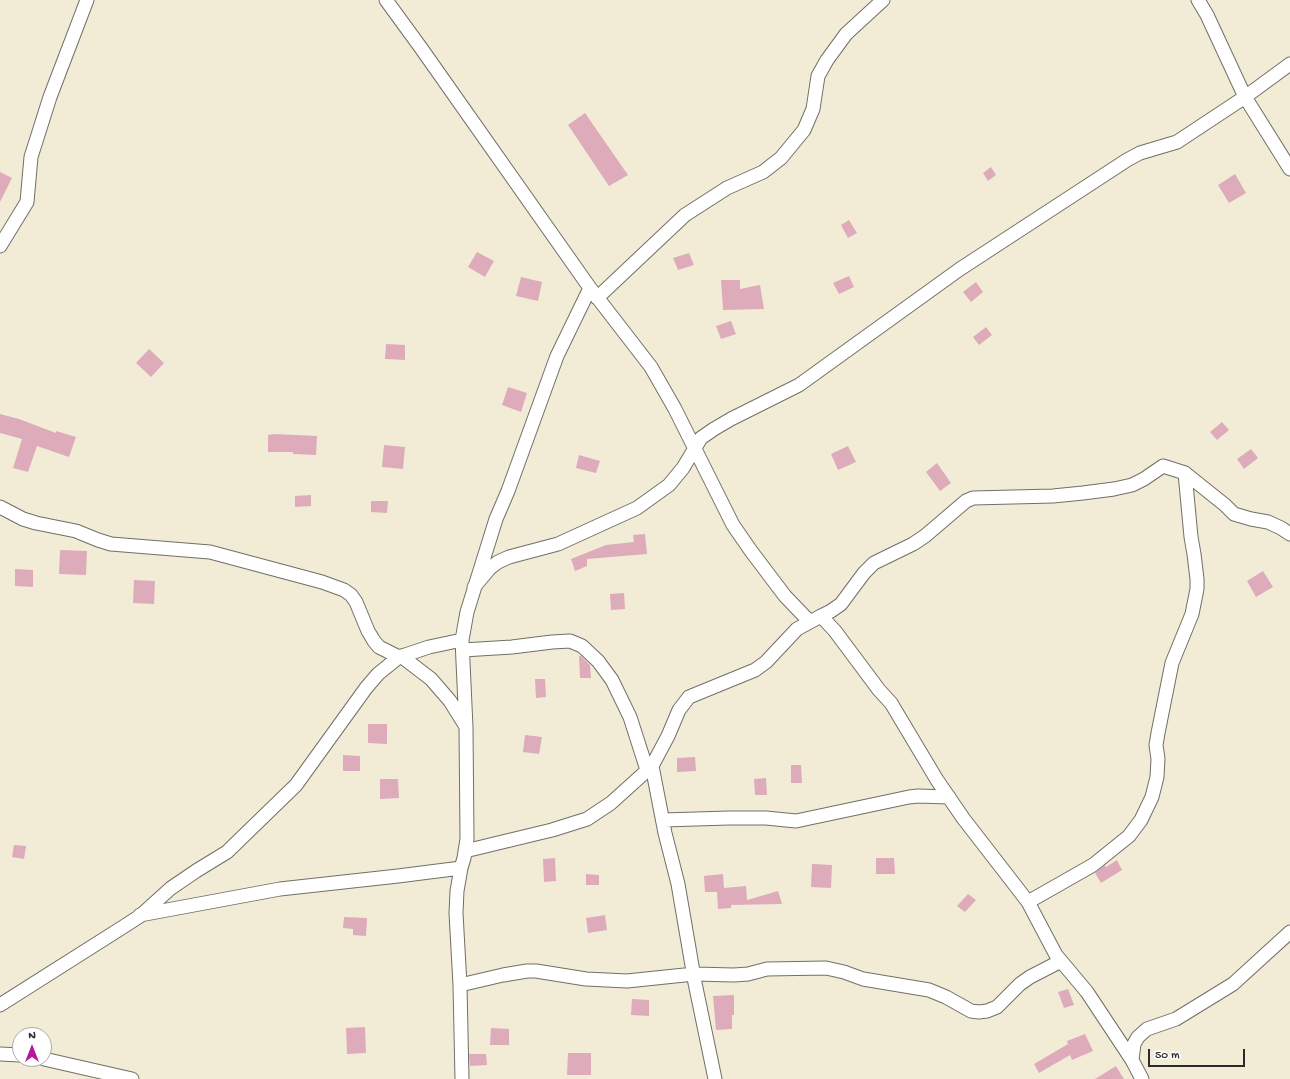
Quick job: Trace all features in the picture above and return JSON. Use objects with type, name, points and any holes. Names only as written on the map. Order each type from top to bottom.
[{"type":"street","points":[[0,246],[27,202],[31,157],[50,97],[87,0]]},
{"type":"street","points":[[386,0],[422,48],[593,293],[651,368],[675,409],[733,524],[751,551],[785,596],[815,619],[835,631],[891,703],[948,797],[1028,902],[1056,955],[1087,992],[1132,1060],[1142,1079]]},
{"type":"street","points":[[462,1079],[460,985],[456,913],[457,891],[467,839],[466,727],[462,645],[467,612],[496,518],[508,491],[557,356],[593,293],[685,215],[726,188],[763,172],[782,158],[804,130],[813,109],[818,76],[827,60],[846,34],[883,0]]},
{"type":"street","points":[[1198,0],[1207,15],[1245,97],[1290,168]]},
{"type":"street","points":[[474,587],[490,568],[498,562],[509,557],[558,544],[638,508],[669,485],[683,468],[701,438],[714,429],[799,385],[960,269],[1127,160],[1140,153],[1177,142],[1245,97],[1290,64]]},
{"type":"street","points":[[465,852],[552,830],[587,819],[611,803],[649,768],[668,736],[679,710],[689,697],[755,670],[766,662],[797,629],[841,604],[874,562],[926,536],[966,501],[973,498],[985,496],[1053,496],[1114,489],[1132,485],[1144,480],[1163,466],[1185,473],[1226,505],[1234,514],[1268,522],[1282,528],[1290,534]]},
{"type":"street","points":[[1028,902],[1092,865],[1113,850],[1129,836],[1141,820],[1152,797],[1158,777],[1156,745],[1172,663],[1192,614],[1197,589],[1197,579],[1190,536],[1185,473]]},
{"type":"street","points":[[0,507],[36,524],[76,530],[98,540],[112,544],[210,552],[322,582],[344,590],[351,595],[356,602],[368,631],[374,641],[380,647],[400,657],[431,679],[450,701],[466,727]]},
{"type":"street","points":[[0,1005],[140,916],[171,888],[226,852],[296,785],[366,688],[378,674],[400,657],[429,648],[462,645],[512,647],[570,641],[582,646],[598,661],[612,680],[630,717],[649,768],[664,820],[678,884],[715,1079]]},
{"type":"street","points":[[664,820],[766,818],[796,821],[909,797],[948,797]]},
{"type":"street","points":[[140,916],[280,889],[461,868]]},
{"type":"street","points":[[1132,1060],[1134,1044],[1138,1037],[1147,1029],[1176,1019],[1233,984],[1290,932]]},
{"type":"street","points":[[460,985],[527,971],[536,971],[586,979],[627,982],[694,974],[734,975],[767,970],[826,968],[844,972],[863,979],[929,990],[946,997],[971,1011],[978,1012],[987,1011],[997,1007],[1030,976],[1061,961]]},
{"type":"street","points":[[0,1054],[12,1055]]},
{"type":"street","points":[[52,1061],[132,1079]]},
{"type":"building","points":[[585,113],[628,175],[609,186],[568,125]]},
{"type":"building","points":[[991,167],[996,175],[988,181],[983,173]]},
{"type":"building","points":[[0,172],[12,178],[0,202]]},
{"type":"building","points":[[1235,174],[1246,193],[1229,203],[1218,185]]},
{"type":"building","points":[[849,220],[857,233],[848,238],[841,225]]},
{"type":"building","points":[[477,252],[494,261],[485,277],[468,267]]},
{"type":"building","points":[[689,253],[694,265],[678,270],[673,258]]},
{"type":"building","points":[[849,276],[854,287],[839,294],[833,283]]},
{"type":"building","points":[[521,277],[542,282],[538,301],[516,296]]},
{"type":"building","points":[[721,280],[740,280],[740,289],[760,285],[764,309],[723,310]]},
{"type":"building","points":[[976,282],[983,292],[971,302],[963,292]]},
{"type":"building","points":[[731,321],[736,334],[721,339],[716,326]]},
{"type":"building","points":[[986,327],[992,335],[979,345],[973,337]]},
{"type":"building","points":[[386,344],[405,345],[405,360],[385,359]]},
{"type":"building","points":[[149,349],[164,363],[151,377],[136,363]]},
{"type":"building","points":[[508,387],[527,393],[521,412],[502,405]]},
{"type":"building","points":[[0,414],[19,419],[56,433],[56,431],[76,437],[69,457],[37,446],[28,472],[13,468],[22,439],[0,433]]},
{"type":"building","points":[[1222,422],[1229,430],[1217,440],[1210,432]]},
{"type":"building","points":[[268,435],[317,436],[316,455],[293,454],[293,452],[268,452]]},
{"type":"building","points":[[384,445],[405,447],[403,469],[382,467]]},
{"type":"building","points":[[848,446],[856,462],[838,470],[831,454]]},
{"type":"building","points":[[1251,449],[1258,458],[1244,469],[1237,459]]},
{"type":"building","points":[[579,455],[600,461],[596,473],[576,468]]},
{"type":"building","points":[[937,463],[951,483],[940,491],[926,472]]},
{"type":"building","points":[[311,495],[311,506],[295,507],[295,496]]},
{"type":"building","points":[[371,501],[388,501],[387,513],[371,512]]},
{"type":"building","points":[[645,534],[647,554],[587,559],[587,566],[575,571],[571,559],[606,545],[634,542],[633,535]]},
{"type":"building","points":[[60,550],[87,551],[86,575],[59,574]]},
{"type":"building","points":[[15,569],[33,570],[33,587],[15,586]]},
{"type":"building","points":[[1263,571],[1273,587],[1256,597],[1247,581]]},
{"type":"building","points":[[134,580],[155,581],[154,604],[133,603]]},
{"type":"building","points":[[624,593],[625,609],[611,610],[610,594]]},
{"type":"building","points":[[579,656],[581,656],[590,665],[591,678],[580,678]]},
{"type":"building","points":[[535,679],[545,679],[546,697],[536,698]]},
{"type":"building","points":[[368,724],[387,724],[387,744],[368,743]]},
{"type":"building","points":[[525,735],[542,737],[539,754],[523,752]]},
{"type":"building","points":[[343,755],[360,756],[360,771],[343,771]]},
{"type":"building","points":[[695,757],[696,771],[677,772],[677,758]]},
{"type":"building","points":[[791,765],[801,765],[802,783],[791,783]]},
{"type":"building","points":[[766,778],[767,795],[755,795],[754,779]]},
{"type":"building","points":[[380,779],[398,779],[399,798],[380,799]]},
{"type":"building","points":[[14,845],[26,846],[24,859],[12,857]]},
{"type":"building","points":[[555,858],[556,881],[544,882],[543,859]]},
{"type":"building","points":[[876,858],[894,858],[895,874],[876,874]]},
{"type":"building","points":[[1117,860],[1122,870],[1101,883],[1095,873],[1105,865],[1106,867]]},
{"type":"building","points":[[812,864],[832,865],[831,888],[811,887]]},
{"type":"building","points":[[586,874],[599,875],[599,885],[586,885]]},
{"type":"building","points":[[723,874],[724,888],[746,886],[747,900],[778,891],[782,904],[731,905],[731,908],[718,909],[717,892],[705,892],[704,876]]},
{"type":"building","points":[[968,894],[976,900],[965,912],[957,906]]},
{"type":"building","points":[[605,915],[607,930],[588,933],[586,918]]},
{"type":"building","points":[[344,917],[367,918],[366,936],[353,935],[353,929],[343,928]]},
{"type":"building","points":[[1068,989],[1074,1005],[1064,1008],[1058,992]]},
{"type":"building","points":[[734,995],[732,1029],[716,1030],[713,996]]},
{"type":"building","points":[[632,999],[649,1000],[649,1016],[631,1015]]},
{"type":"building","points":[[365,1027],[366,1053],[347,1054],[346,1028]]},
{"type":"building","points":[[491,1028],[509,1029],[509,1045],[490,1045]]},
{"type":"building","points":[[1085,1034],[1093,1051],[1072,1060],[1070,1055],[1039,1073],[1034,1064],[1068,1044],[1067,1041]]},
{"type":"building","points":[[568,1053],[591,1053],[591,1075],[567,1075]]},
{"type":"building","points":[[469,1054],[486,1054],[487,1065],[470,1066]]},
{"type":"building","points":[[1116,1066],[1124,1079],[1095,1079]]}]
